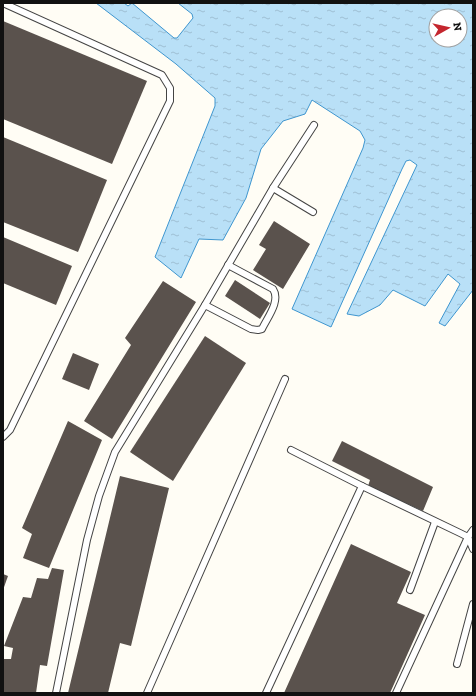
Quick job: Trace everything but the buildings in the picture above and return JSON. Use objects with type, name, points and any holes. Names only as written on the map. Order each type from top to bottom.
[{"type":"lane","points":[[3,3],[162,75],[170,88],[170,100],[10,430],[3,438]]},
{"type":"lane","points":[[56,693],[87,540],[99,496],[115,452],[205,305],[273,188],[314,125]]},
{"type":"lane","points":[[273,188],[313,212]]},
{"type":"lane","points":[[205,305],[251,329],[262,329],[275,302],[276,293],[274,289],[228,265]]},
{"type":"lane","points":[[147,693],[285,379]]},
{"type":"lane","points":[[290,450],[435,522],[460,532],[468,538],[473,550]]},
{"type":"lane","points":[[266,693],[362,486]]},
{"type":"lane","points":[[410,590],[435,522]]},
{"type":"lane","points":[[396,693],[473,530]]},
{"type":"lane","points":[[457,664],[473,604]]},
{"type":"water","points":[[96,3],[124,3],[128,6],[132,3],[174,38],[177,38],[193,18],[192,14],[178,3],[473,3],[473,290],[445,326],[439,323],[460,284],[448,274],[425,306],[393,290],[380,305],[359,316],[347,314],[417,165],[410,160],[406,161],[402,169],[331,327],[292,309],[363,148],[365,140],[360,131],[312,100],[305,114],[283,121],[261,149],[246,198],[223,240],[199,239],[181,278],[155,257],[215,106],[215,98],[176,64]]}]
